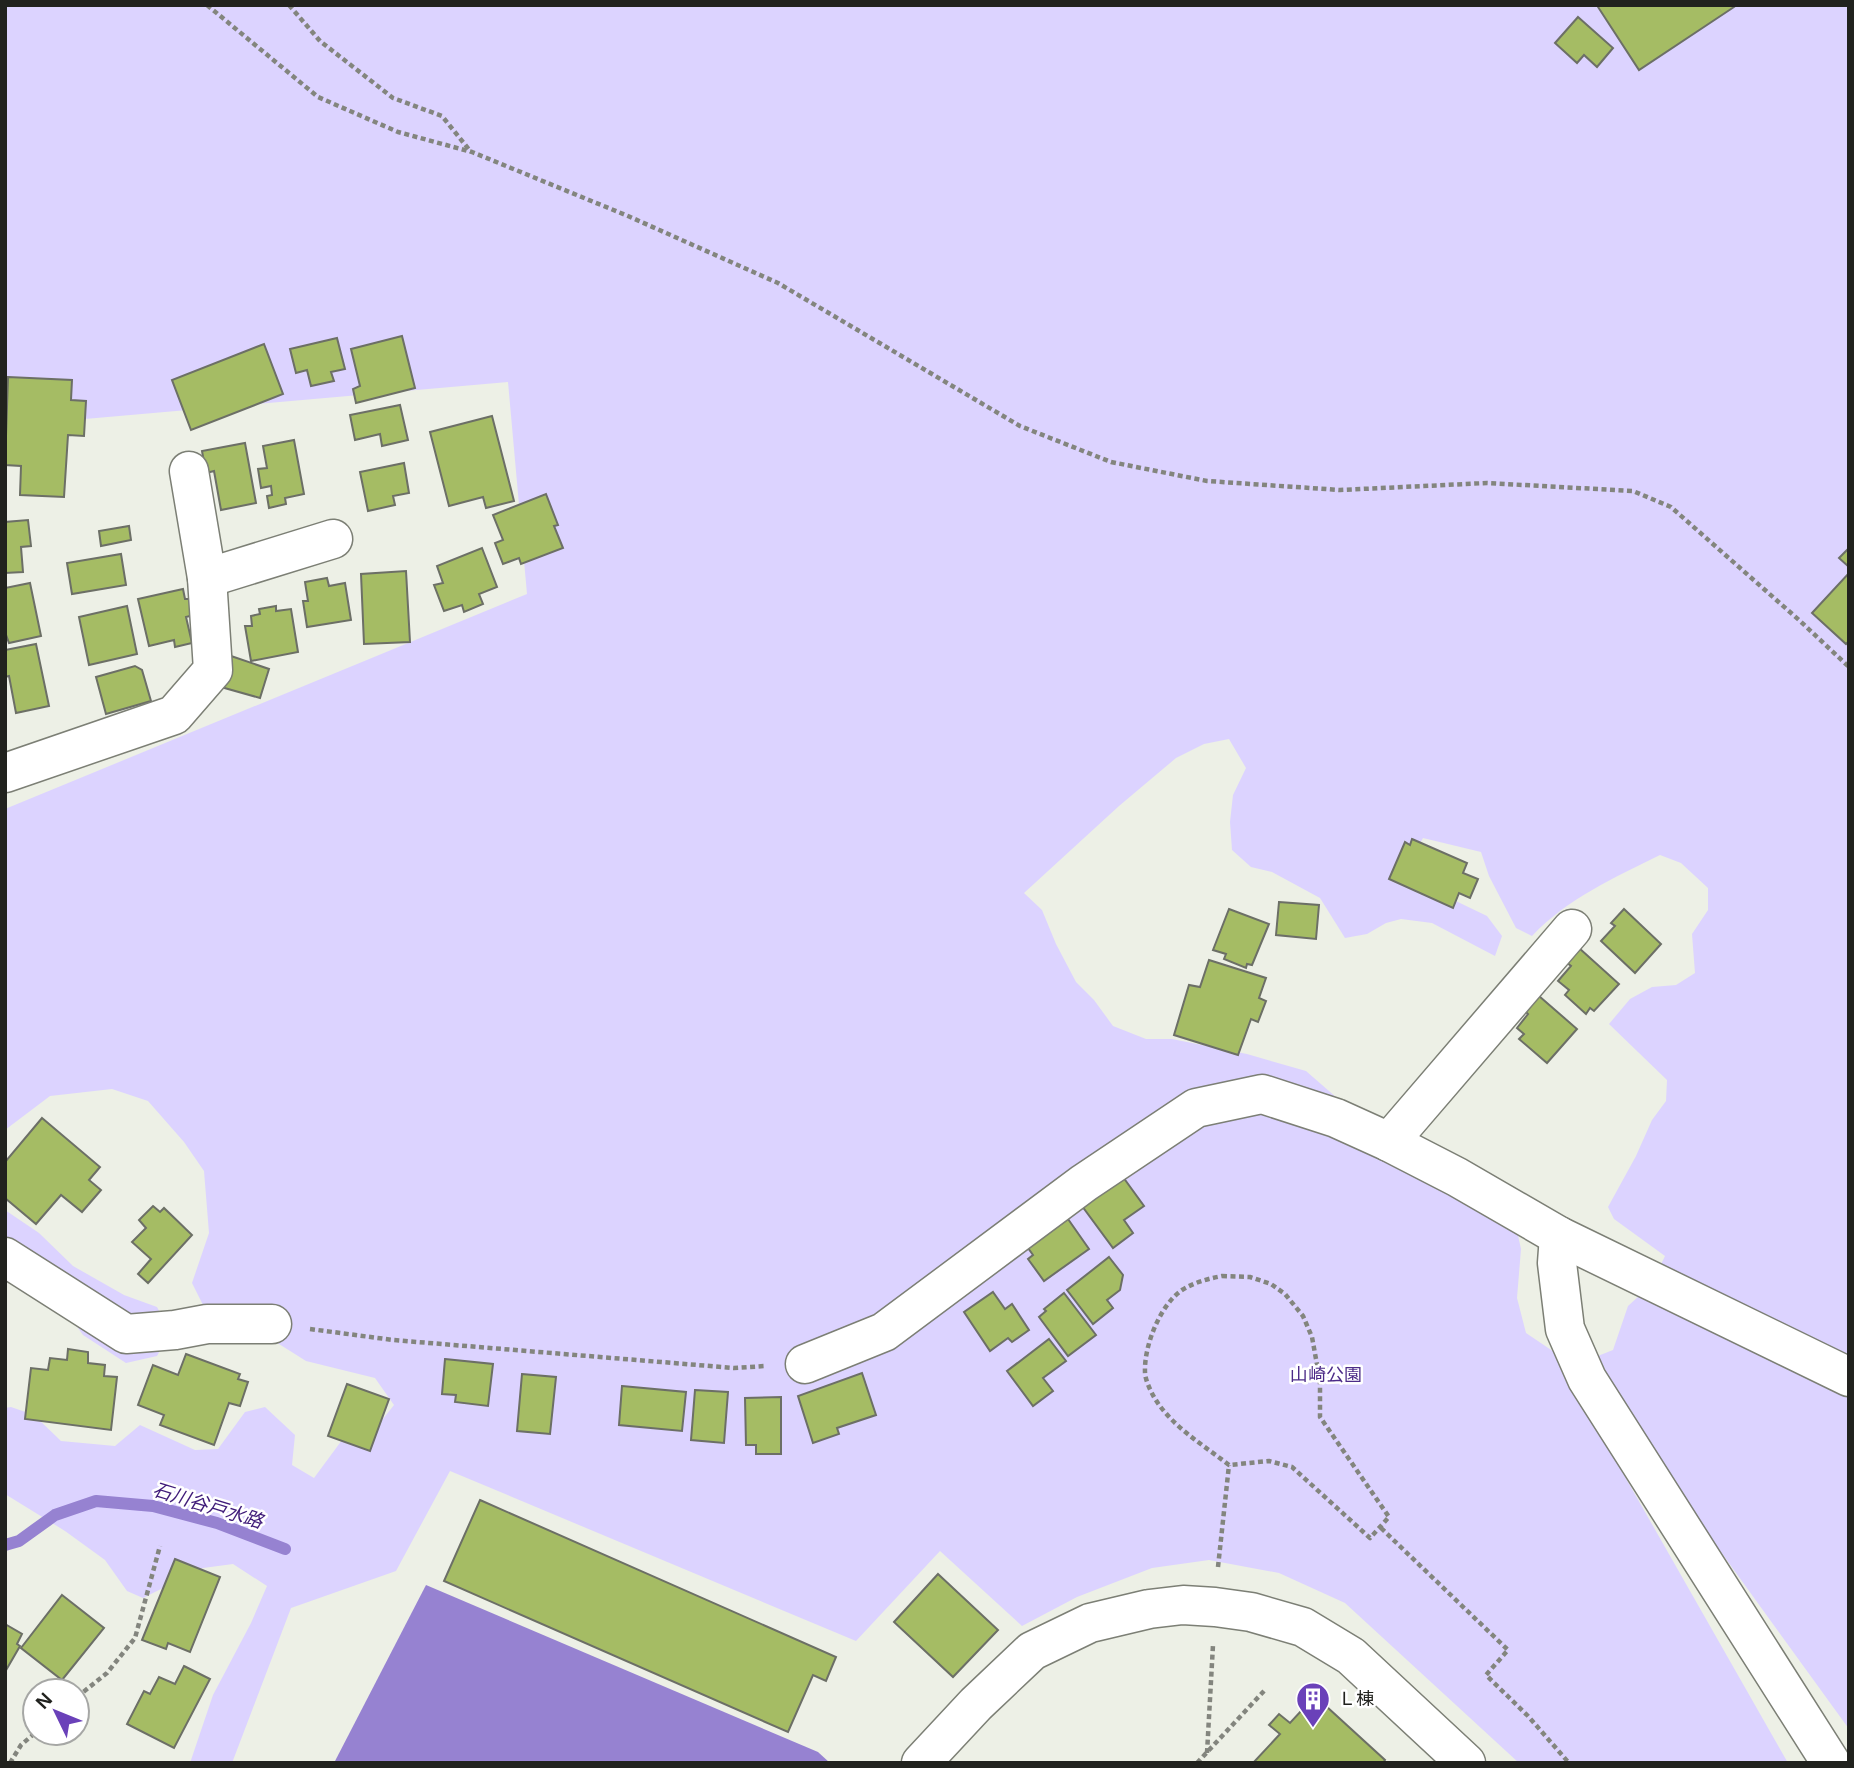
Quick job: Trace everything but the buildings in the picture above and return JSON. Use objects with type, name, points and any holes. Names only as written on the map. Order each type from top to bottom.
[{"type":"street","points":[[5,773],[174,715],[213,670],[207,578],[189,471]]},
{"type":"street","points":[[207,578],[333,539]]},
{"type":"street","points":[[1389,1142],[1572,929]]},
{"type":"street","points":[[804,1364],[884,1332],[1084,1183],[1196,1108],[1262,1094],[1336,1118],[1389,1142],[1457,1177],[1559,1236],[1849,1377]]},
{"type":"street","points":[[1559,1236],[1557,1263],[1565,1329],[1587,1379],[1831,1763]]},
{"type":"street","points":[[5,1257],[126,1334],[175,1330],[206,1324],[271,1324]]},
{"type":"street","points":[[921,1763],[976,1704],[1032,1651],[1090,1623],[1150,1609],[1182,1605],[1251,1612],[1303,1627],[1351,1656],[1465,1763]]},
{"type":"path","points":[[207,5],[318,97],[398,132],[471,152],[628,216],[778,284],[1020,426],[1111,462],[1208,481],[1339,490],[1487,483],[1633,491],[1671,507],[1849,667]]},
{"type":"path","points":[[289,5],[320,41],[393,98],[443,116],[471,152]]},
{"type":"path","points":[[1222,1276],[1250,1277],[1271,1284],[1285,1294],[1303,1316],[1312,1337],[1320,1381],[1320,1417],[1389,1517],[1381,1528],[1370,1538],[1292,1466],[1269,1461],[1229,1465],[1169,1419],[1153,1395],[1145,1374],[1148,1347],[1160,1316],[1179,1292],[1201,1280],[1222,1276]]},
{"type":"path","points":[[271,1324],[393,1340],[734,1368],[804,1364]]},
{"type":"path","points":[[1217,1576],[1229,1465]]},
{"type":"path","points":[[1381,1528],[1508,1650],[1486,1675],[1528,1716],[1569,1763]]},
{"type":"path","points":[[91,1686],[107,1673],[135,1638],[160,1546]]},
{"type":"path","points":[[1207,1753],[1213,1633]]},
{"type":"path","points":[[1198,1763],[1265,1691]]},
{"type":"path","points":[[10,1763],[21,1746]]},
{"type":"green space","name":"山崎公園","points":[[5,5],[1849,5],[1849,1729],[1684,1501],[1608,1447],[1788,1763],[1519,1763],[1345,1603],[1279,1573],[1209,1560],[1152,1568],[1077,1597],[1022,1626],[940,1551],[856,1641],[450,1471],[396,1571],[291,1608],[232,1763],[190,1763],[213,1695],[267,1586],[233,1564],[203,1568],[143,1598],[127,1591],[105,1560],[65,1531],[5,1494],[5,1408],[11,1407],[34,1415],[61,1441],[115,1446],[140,1425],[195,1450],[218,1449],[245,1412],[265,1407],[295,1435],[292,1465],[314,1478],[345,1436],[375,1429],[394,1405],[375,1378],[306,1361],[244,1322],[204,1307],[192,1283],[209,1233],[204,1171],[184,1142],[148,1101],[112,1089],[50,1096],[5,1130],[5,809],[527,594],[508,382],[5,426]],"holes":[[[1229,739],[1246,768],[1233,795],[1230,822],[1232,850],[1251,867],[1272,872],[1320,898],[1345,938],[1367,934],[1386,923],[1401,919],[1432,923],[1495,956],[1502,936],[1487,916],[1435,891],[1408,865],[1423,838],[1481,852],[1489,876],[1516,928],[1532,936],[1576,900],[1660,855],[1681,863],[1708,888],[1708,910],[1692,934],[1695,973],[1676,985],[1652,987],[1630,999],[1609,1024],[1667,1080],[1666,1101],[1652,1120],[1608,1207],[1614,1219],[1665,1256],[1651,1285],[1628,1306],[1613,1350],[1580,1363],[1566,1360],[1526,1333],[1517,1298],[1521,1249],[1513,1213],[1372,1114],[1337,1098],[1306,1071],[1247,1054],[1172,1039],[1146,1039],[1113,1026],[1094,1000],[1076,982],[1042,910],[1024,893],[1176,758],[1204,744]]]},
{"type":"green space","points":[[5,1210],[39,1233],[73,1266],[124,1295],[157,1307],[170,1332],[157,1356],[126,1363],[83,1335],[28,1256],[5,1235]]},
{"type":"shaded area","points":[[426,1585],[818,1752],[830,1763],[334,1763]]},
{"type":"waterway","name":"石川谷戸水路","points":[[5,1545],[19,1541],[55,1515],[96,1501],[153,1506],[217,1523],[285,1549]]},
{"type":"place","name":"Ｌ棟","points":[[1313,1729]]}]
